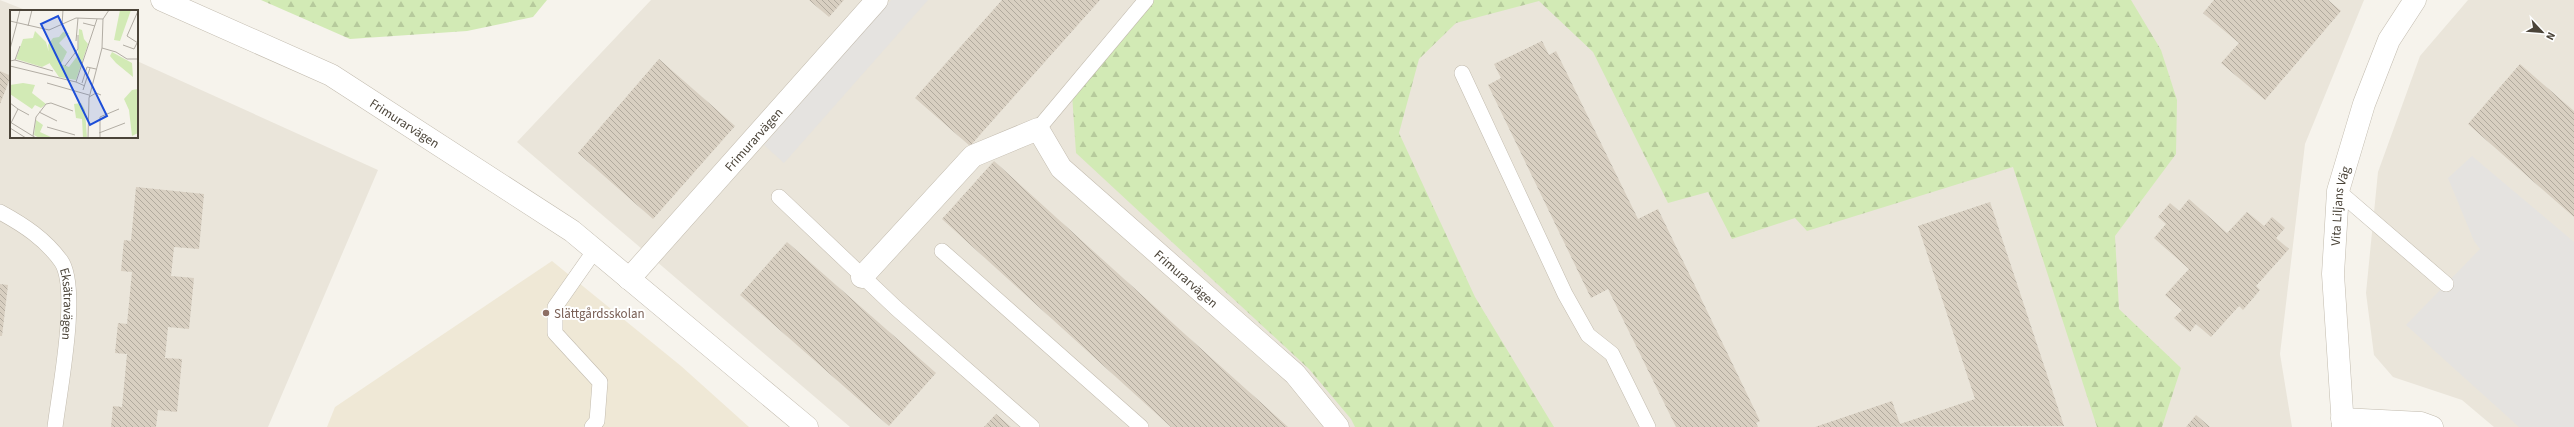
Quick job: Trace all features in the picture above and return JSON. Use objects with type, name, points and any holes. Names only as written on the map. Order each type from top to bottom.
[{"type":"street","name":"Frimurarvägen","points":[[162,0],[331,75],[572,231],[807,427]]},
{"type":"street","name":"Frimurarvägen","points":[[629,279],[877,0]]},
{"type":"street","name":"Vita Liljans Väg","points":[[2342,423],[2333,274],[2338,191],[2364,104],[2389,40],[2414,0]]},
{"type":"street","name":"Frimurarvägen","points":[[1038,129],[1061,168],[1295,374],[1338,427]]},
{"type":"street","points":[[862,277],[973,156],[1038,129]]},
{"type":"street","points":[[2342,423],[2421,424],[2432,427]]},
{"type":"lane","points":[[1038,129],[1146,0]]},
{"type":"lane","points":[[1462,73],[1565,294],[1588,335],[1612,354],[1648,427]]},
{"type":"lane","points":[[2338,191],[2446,284]]},
{"type":"lane","points":[[778,197],[862,277],[1032,427]]},
{"type":"lane","name":"Eksätravägen","points":[[0,212],[30,228],[62,262],[70,298],[55,427]]},
{"type":"lane","points":[[592,427],[597,421],[600,382],[555,333],[555,307],[595,250]]},
{"type":"lane","points":[[942,251],[1141,427]]},
{"type":"shaded area","points":[[0,0],[25,10],[10,10],[10,138],[138,138],[138,61],[378,170],[268,427],[0,427]]},
{"type":"shaded area","points":[[651,0],[2364,0],[2305,144],[2280,354],[2292,427],[850,427],[517,142]]},
{"type":"shaded area","points":[[891,0],[928,0],[784,163],[764,145]]},
{"type":"shaded area","points":[[2468,0],[2574,0],[2574,427],[2494,427],[2462,400],[2393,377],[2374,355],[2366,293],[2378,172],[2420,56]]},
{"type":"shaded area","points":[[2472,156],[2574,242],[2574,427],[2519,427],[2406,325],[2480,249],[2474,241],[2448,178]]},
{"type":"shaded area","name":"Slättgårdsskolan","points":[[552,261],[681,366],[749,427],[327,427],[335,407]]},
{"type":"green space","points":[[261,0],[547,0],[533,17],[467,31],[350,39]]},
{"type":"green space","points":[[1152,0],[2131,0],[2161,50],[2177,100],[2176,154],[2115,236],[2119,309],[2181,368],[2162,427],[2097,427],[2013,167],[1807,231],[1795,218],[1732,239],[1708,192],[1668,203],[1593,52],[1539,1],[1456,23],[1419,59],[1399,133],[1475,297],[1554,427],[1355,427],[1351,419],[1309,369],[1076,153],[1072,94]]},
{"type":"building","points":[[809,0],[844,0],[829,17]]},
{"type":"building","points":[[1002,0],[1100,0],[970,146],[915,98]]},
{"type":"building","points":[[2214,0],[2328,0],[2341,11],[2265,100],[2221,63],[2239,43],[2203,13]]},
{"type":"building","points":[[1542,41],[1549,55],[1556,51],[1638,219],[1658,209],[1760,421],[1756,423],[1758,427],[1676,427],[1608,289],[1591,298],[1488,85],[1501,78],[1494,64]]},
{"type":"building","points":[[659,59],[735,126],[653,219],[578,153]]},
{"type":"building","points":[[2520,64],[2574,111],[2574,217],[2468,124]]},
{"type":"building","points":[[0,71],[10,76],[10,79],[0,104]]},
{"type":"building","points":[[994,161],[1288,427],[1171,427],[942,219]]},
{"type":"building","points":[[136,187],[204,194],[199,249],[174,247],[171,276],[194,278],[189,329],[168,327],[165,358],[182,359],[177,412],[158,410],[156,427],[111,427],[113,406],[122,407],[127,354],[115,353],[118,323],[127,324],[132,272],[121,271],[124,240],[131,241]]},
{"type":"building","points":[[2189,199],[2227,233],[2247,212],[2264,226],[2272,217],[2285,228],[2276,238],[2289,249],[2256,286],[2260,290],[2243,310],[2239,306],[2211,337],[2196,324],[2190,332],[2174,318],[2182,310],[2165,295],[2189,269],[2154,238],[2166,224],[2158,217],[2170,203],[2179,211]]},
{"type":"building","points":[[1990,202],[2064,426],[1815,427],[1892,401],[1900,424],[1975,399],[1918,226]]},
{"type":"building","points":[[787,242],[936,373],[889,426],[740,295]]},
{"type":"building","points":[[0,284],[8,285],[2,336],[0,336]]},
{"type":"building","points":[[996,414],[1011,427],[984,427]]},
{"type":"building","points":[[2196,415],[2210,427],[2186,427]]},
{"type":"place","name":"Slättgårdsskolan","points":[[546,313]]}]
